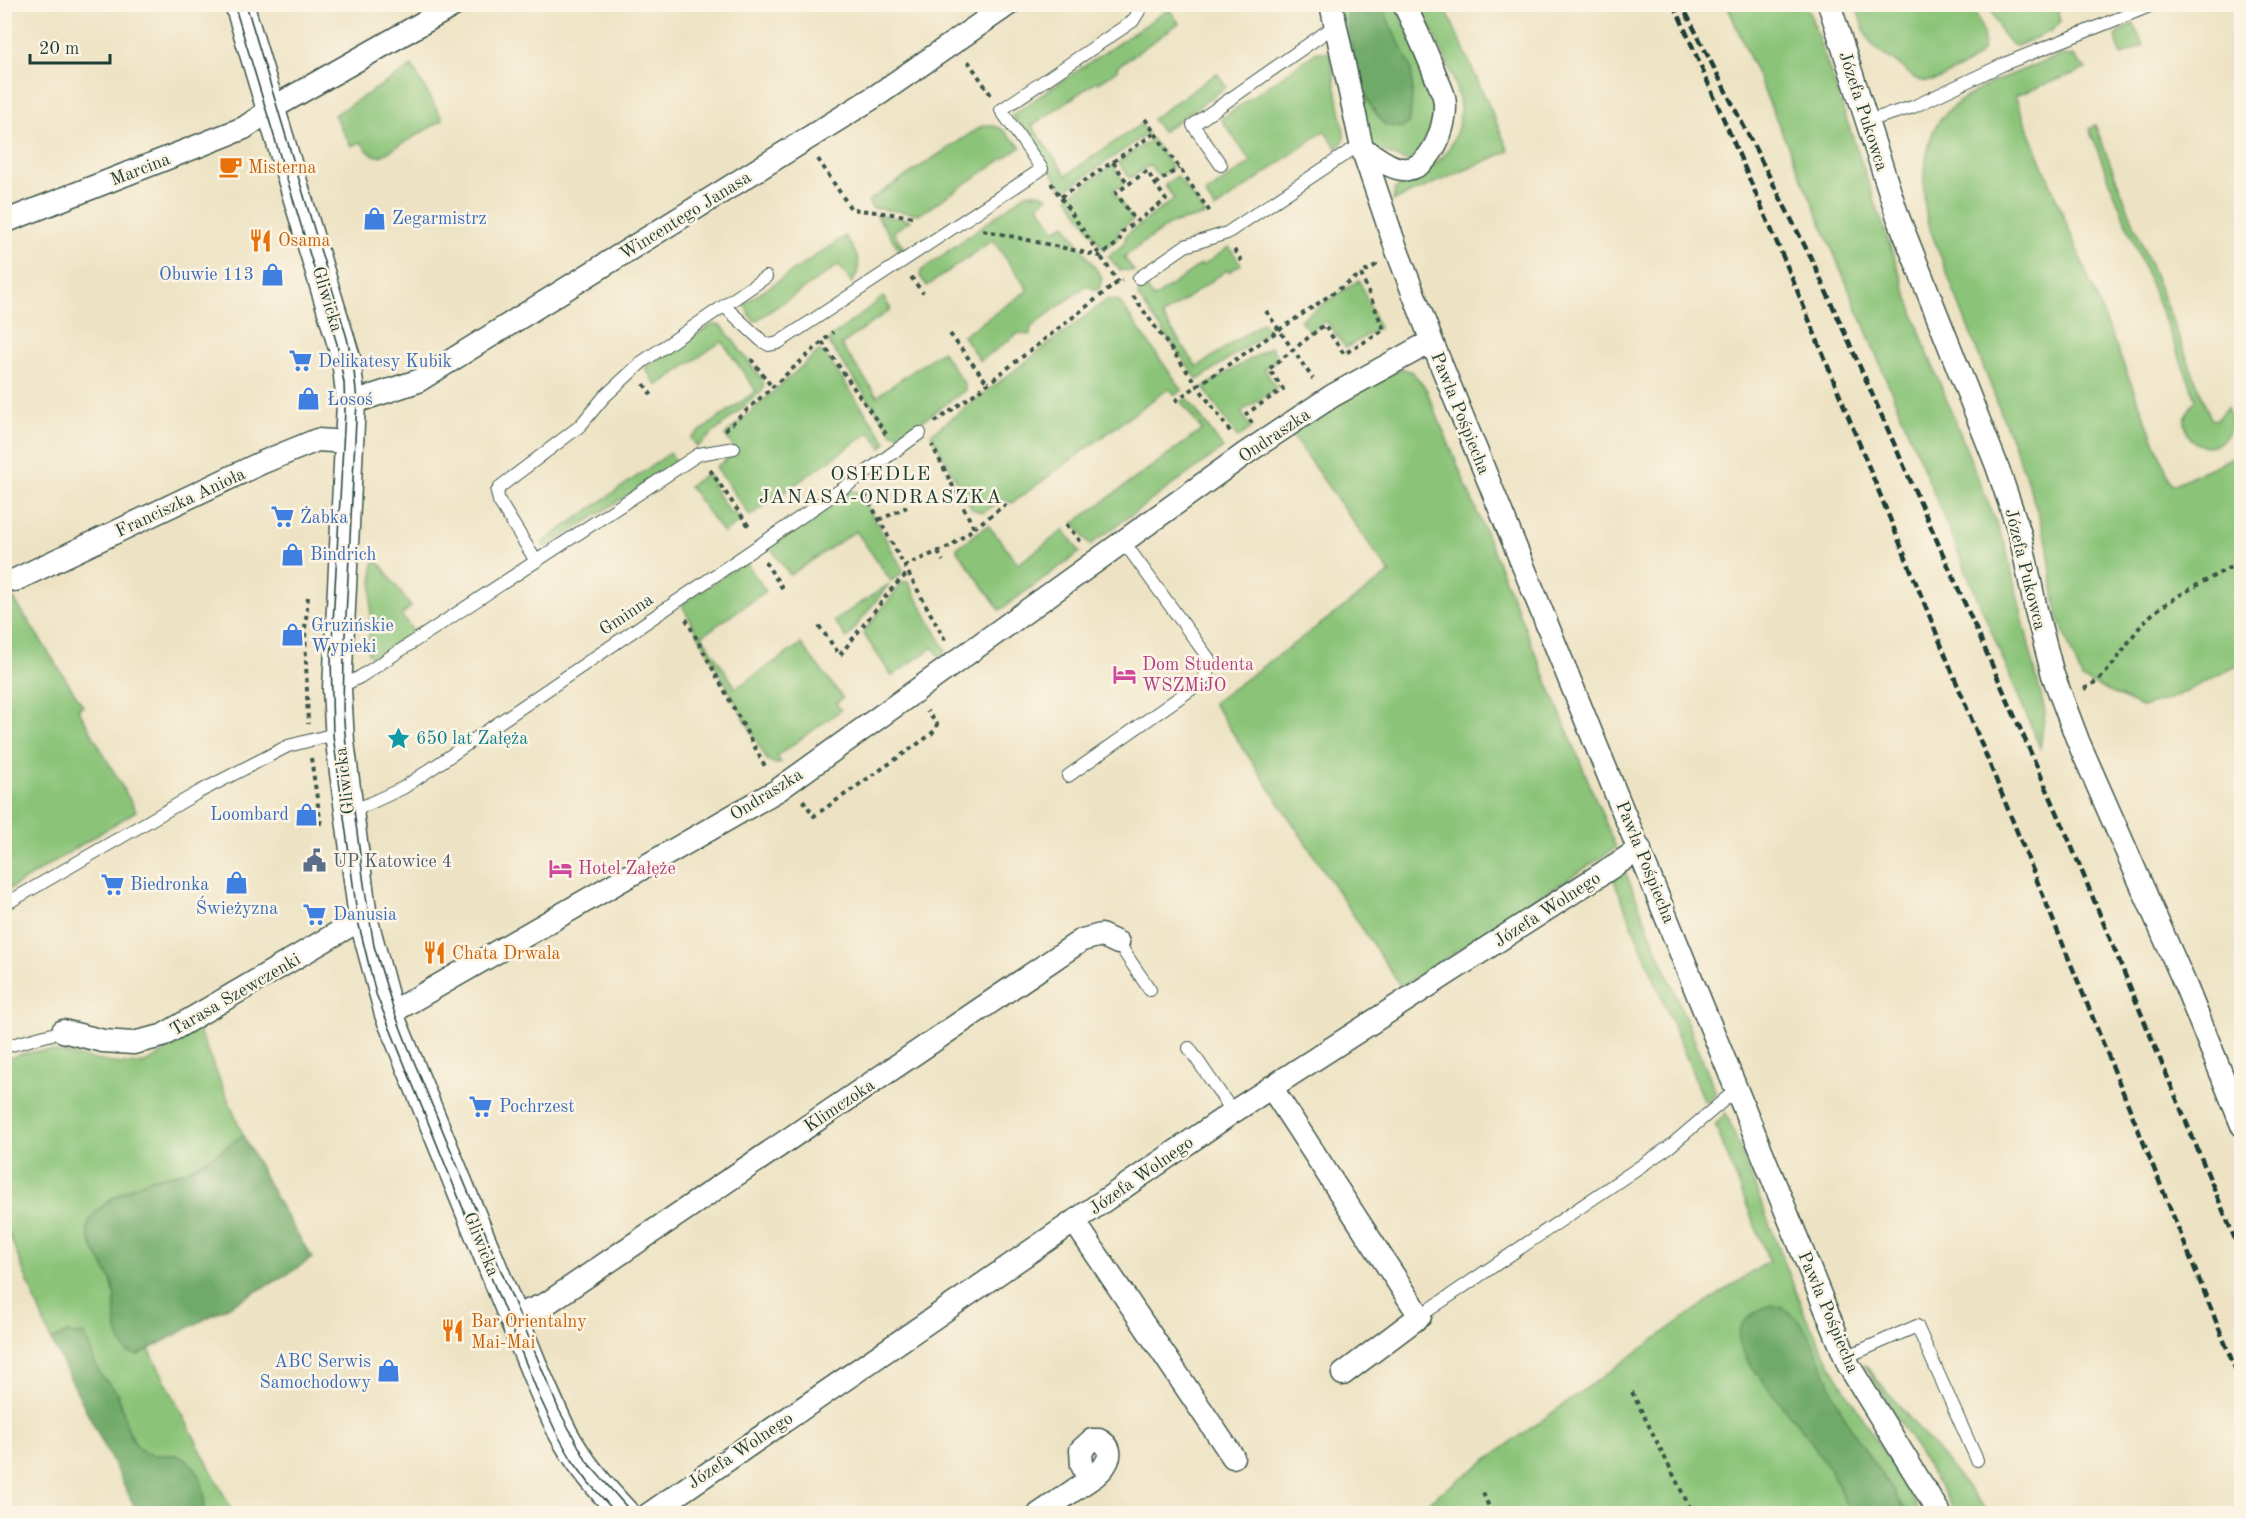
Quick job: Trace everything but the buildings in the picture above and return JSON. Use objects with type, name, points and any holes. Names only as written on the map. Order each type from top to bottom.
[{"type":"street","name":"Gliwicka","points":[[239,4],[346,358],[351,402],[350,442],[337,689],[339,733],[348,814],[363,918],[389,1014],[563,1434],[594,1479],[625,1514]]},
{"type":"street","name":"Marcina","points":[[4,222],[244,128],[271,110],[456,4]]},
{"type":"street","name":"Wincentego Janasa","points":[[351,402],[418,381],[879,94],[1009,4]]},
{"type":"street","points":[[1379,197],[1396,174],[1421,164],[1437,143],[1444,124],[1444,98],[1420,34],[1404,4]]},
{"type":"street","name":"Józefa Pukowca","points":[[1829,4],[1898,217],[1997,466],[2020,534],[2053,675],[2107,811],[2185,984],[2241,1125]]},
{"type":"street","name":"Pawła Pośpiecha","points":[[1334,15],[1362,148],[1434,347],[1846,1357],[1940,1514]]},
{"type":"street","points":[[1362,148],[1389,165],[1406,169]]},
{"type":"street","name":"Ondraszka","points":[[389,1014],[788,792],[957,662],[1123,542],[1242,448],[1421,347],[1434,347]]},
{"type":"street","name":"Franciszka Anioła","points":[[15,580],[261,463],[317,440],[350,442]]},
{"type":"street","name":"Józefa Wolnego","points":[[649,1514],[1233,1112],[1640,849]]},
{"type":"street","name":"Tarasa Szewczenki","points":[[63,1030],[103,1041],[133,1043],[162,1036],[363,918]]},
{"type":"street","name":"Klimczoka","points":[[513,1317],[546,1304],[1082,940],[1101,935],[1118,943]]},
{"type":"street","points":[[1271,1087],[1420,1316],[1343,1374]]},
{"type":"street","points":[[1074,1221],[1233,1457]]},
{"type":"street","points":[[1039,1514],[1089,1480]]},
{"type":"lane","points":[[724,306],[762,341],[769,345],[778,344],[1042,170],[1001,110],[1133,21],[1140,4]]},
{"type":"lane","points":[[1867,122],[1913,107],[2004,64],[2155,4]]},
{"type":"lane","points":[[1221,165],[1193,125],[1334,15]]},
{"type":"lane","points":[[1139,278],[1185,246],[1227,233],[1350,151],[1362,148]]},
{"type":"lane","points":[[536,561],[499,501],[497,492],[501,486],[580,426],[604,397],[642,362],[766,276]]},
{"type":"lane","name":"Gminna","points":[[348,814],[403,788],[921,433]]},
{"type":"lane","points":[[337,689],[360,677],[699,454],[734,448]]},
{"type":"lane","points":[[1068,776],[1200,683],[1207,674],[1209,658],[1123,542]]},
{"type":"lane","points":[[4,905],[208,787],[288,746],[339,733]]},
{"type":"lane","name":"Klimczoka","points":[[1118,943],[1150,990]]},
{"type":"lane","points":[[4,1047],[63,1030]]},
{"type":"lane","points":[[1189,1048],[1233,1112]]},
{"type":"lane","points":[[1420,1316],[1669,1147],[1737,1089]]},
{"type":"lane","points":[[1846,1357],[1917,1326],[1977,1460]]},
{"type":"path","points":[[964,56],[1001,110]]},
{"type":"path","points":[[1145,119],[1210,212]]},
{"type":"path","points":[[1061,197],[1155,133]]},
{"type":"path","points":[[814,153],[851,209],[916,217]]},
{"type":"path","points":[[1113,162],[1128,184]]},
{"type":"path","points":[[1155,184],[1179,168]]},
{"type":"path","points":[[1042,170],[1101,256],[1242,448],[1256,429],[1246,414],[1283,389],[1269,369],[1324,325],[1344,354],[1384,330],[1361,274]]},
{"type":"path","points":[[1101,256],[1119,242],[1122,232],[1166,200],[1147,171],[1116,193],[1136,221]]},
{"type":"path","points":[[974,228],[1101,256]]},
{"type":"path","points":[[1230,244],[1244,264]]},
{"type":"path","points":[[1175,401],[1376,265],[1373,255]]},
{"type":"path","points":[[909,274],[923,293]]},
{"type":"path","points":[[974,528],[934,448],[921,433],[1120,281],[1139,278]]},
{"type":"path","points":[[1266,311],[1327,399]]},
{"type":"path","points":[[783,589],[758,545],[699,454],[837,328]]},
{"type":"path","points":[[950,334],[988,384]]},
{"type":"path","points":[[822,342],[897,450]]},
{"type":"path","points":[[856,479],[957,662]]},
{"type":"path","points":[[904,567],[951,546],[1005,505],[1008,509]]},
{"type":"path","points":[[879,520],[907,507]]},
{"type":"path","points":[[1066,524],[1083,545]]},
{"type":"path","points":[[938,552],[943,561]]},
{"type":"path","points":[[2080,691],[2094,684],[2109,671],[2131,637],[2147,618],[2241,561]]},
{"type":"path","points":[[819,626],[840,654],[894,586],[908,573]]},
{"type":"path","points":[[677,601],[788,792],[814,816],[935,730],[937,724],[922,703]]},
{"type":"path","points":[[1632,1392],[1693,1514]]},
{"type":"path","points":[[1483,1493],[1492,1514]]},
{"type":"green space","points":[[1338,5],[1396,5],[1437,99],[1430,141],[1409,162],[1367,145]]},
{"type":"green space","points":[[1346,5],[1383,5],[1388,21],[1407,57],[1411,70],[1412,90],[1410,116],[1408,123],[1402,128],[1385,125],[1367,98],[1356,68]]},
{"type":"green space","points":[[1419,5],[1444,5],[1509,151],[1393,201],[1395,189],[1427,170],[1444,155],[1454,139],[1459,120],[1460,108],[1455,84],[1438,41]]},
{"type":"green space","points":[[1727,5],[1807,5],[1924,344],[2005,545],[2045,712],[2040,748],[1825,232]]},
{"type":"green space","points":[[1856,5],[1973,5],[1982,30],[1983,47],[1974,60],[1941,78],[1919,80],[1871,44]]},
{"type":"green space","points":[[1989,5],[2057,5],[2060,22],[2051,31],[2017,46],[2012,45],[2002,34]]},
{"type":"green space","points":[[1169,9],[1179,23],[1117,67],[1118,69],[1099,83],[1097,81],[1032,126],[1066,175],[1141,124],[1148,133],[1064,191],[1012,115]]},
{"type":"green space","points":[[2134,24],[2143,46],[2122,55],[2116,39],[2118,32]]},
{"type":"green space","points":[[1317,52],[1327,52],[1330,56],[1344,132],[1342,143],[1337,148],[1324,131],[1215,209],[1205,194],[1251,162],[1221,119]]},
{"type":"green space","points":[[2062,55],[2073,56],[2086,69],[2015,96],[2172,485],[2241,454],[2241,664],[2172,698],[2141,707],[2082,679],[2057,614],[2047,542],[2026,477],[1928,224],[1925,208],[1924,177],[1928,147],[1936,126],[1946,113],[1959,102],[1993,83]]},
{"type":"green space","points":[[412,66],[443,120],[381,156],[371,154],[361,142],[351,146],[334,115]]},
{"type":"green space","points":[[1217,73],[1226,87],[1162,132],[1152,119]]},
{"type":"green space","points":[[990,125],[1002,129],[1021,147],[920,214],[872,208],[868,201],[982,126]]},
{"type":"green space","points":[[2095,125],[2211,419],[2216,420],[2227,407],[2231,420],[2229,431],[2215,444],[2205,446],[2196,443],[2189,436],[2185,421],[2196,399],[2089,129]]},
{"type":"green space","points":[[1152,139],[1172,168],[1159,177],[1150,165],[1130,178],[1118,162]]},
{"type":"green space","points":[[1113,165],[1125,183],[1113,191],[1133,220],[1119,230],[1117,239],[1103,249],[1068,197]]},
{"type":"green space","points":[[1177,176],[1206,215],[1170,224],[1124,257],[1134,271],[1120,270],[1108,256],[1124,244],[1126,235],[1174,199],[1165,185]]},
{"type":"green space","points":[[1040,193],[1048,197],[1038,205],[1055,230],[1065,224],[1102,278],[1099,290],[1086,286],[1031,327],[1030,335],[1019,333],[980,361],[963,336],[1028,290],[993,240],[927,286],[920,276],[921,271],[1026,194]]},
{"type":"green space","points":[[876,215],[911,220],[893,232],[905,250],[901,252]]},
{"type":"green space","points":[[845,236],[859,264],[852,283],[839,265],[754,322],[744,304]]},
{"type":"green space","points":[[1229,247],[1241,264],[1229,272],[1227,270],[1162,316],[1197,367],[1263,322],[1269,331],[1198,380],[1138,294],[1143,284],[1154,298]]},
{"type":"green space","points":[[1359,280],[1379,328],[1346,348],[1326,321],[1310,332],[1300,320]]},
{"type":"green space","points":[[883,297],[891,309],[841,345],[877,396],[942,351],[965,385],[965,390],[903,435],[892,433],[830,345],[830,338]]},
{"type":"green space","points":[[1108,299],[1119,301],[1182,390],[1175,395],[1169,388],[1012,503],[1004,499],[983,513],[972,509],[931,434]]},
{"type":"green space","points":[[713,324],[722,326],[764,385],[762,391],[697,447],[691,438],[756,391],[722,341],[657,386],[645,368]]},
{"type":"green space","points":[[1271,347],[1279,358],[1264,369],[1277,388],[1241,412],[1251,428],[1238,438],[1203,387]]},
{"type":"green space","points":[[819,351],[824,353],[886,442],[882,448],[870,432],[750,516],[716,467],[737,452],[725,435]]},
{"type":"green space","points":[[1401,368],[1412,372],[1426,389],[1616,848],[1401,987],[1213,703],[1390,573],[1290,433]]},
{"type":"green space","points":[[1187,398],[1223,448],[1090,545],[1074,523],[1202,430],[1181,402]]},
{"type":"green space","points":[[670,453],[677,463],[546,548],[542,543]]},
{"type":"green space","points":[[707,473],[714,484],[712,486],[730,513],[733,511],[741,521],[723,533],[689,486]]},
{"type":"green space","points":[[854,491],[860,493],[903,570],[900,575],[891,581],[856,531],[790,575],[769,546],[847,493]]},
{"type":"green space","points":[[988,525],[1018,564],[1064,530],[1080,552],[1000,610],[957,550]]},
{"type":"green space","points":[[374,555],[411,607],[401,615],[414,632],[375,659],[368,654]]},
{"type":"green space","points":[[742,563],[747,564],[766,591],[702,636],[736,688],[801,644],[843,698],[836,703],[841,710],[777,756],[781,763],[776,764],[767,760],[682,605]]},
{"type":"green space","points":[[903,582],[908,582],[946,651],[939,656],[933,647],[892,676],[863,633]]},
{"type":"green space","points":[[889,584],[847,638],[834,621]]},
{"type":"green space","points":[[5,598],[14,599],[83,706],[78,709],[136,811],[5,892]]},
{"type":"green space","points":[[1625,871],[1716,1093],[1705,1103],[1613,878]]},
{"type":"green space","points":[[198,1029],[243,1135],[185,1171],[150,1179],[111,1199],[97,1211],[115,1298],[117,1332],[138,1355],[149,1349],[233,1513],[202,1513],[204,1510],[176,1455],[155,1456],[143,1452],[137,1446],[124,1421],[117,1392],[101,1376],[95,1363],[68,1333],[51,1340],[5,1224],[5,1059],[33,1052],[50,1051],[113,1063],[137,1064],[160,1055]]},
{"type":"green space","points":[[1726,1113],[1805,1315],[1835,1373],[1921,1513],[1411,1514],[1701,1306],[1769,1261],[1715,1125]]},
{"type":"green space","points":[[243,1135],[280,1206],[312,1258],[285,1276],[138,1355],[128,1353],[122,1344],[117,1327],[112,1283],[89,1239],[88,1225],[91,1218],[105,1204],[133,1187],[149,1180],[193,1168]]},
{"type":"green space","points":[[1771,1305],[1784,1309],[1804,1328],[1819,1355],[1834,1395],[1847,1421],[1907,1513],[1850,1513],[1821,1456],[1756,1372],[1741,1345],[1740,1329],[1756,1312]]},
{"type":"green space","points":[[68,1333],[84,1335],[99,1373],[117,1394],[130,1436],[139,1448],[149,1454],[178,1456],[192,1465],[203,1488],[202,1513],[138,1513],[51,1340]]},
{"type":"green space","points":[[1864,1364],[1989,1513],[1956,1513]]},
{"type":"tram line","points":[[234,4],[337,344],[344,383],[345,411],[331,658],[333,735],[358,921],[376,994],[540,1398],[572,1460],[617,1514]]},
{"type":"tram line","points":[[246,4],[347,338],[354,371],[357,401],[343,709],[347,758],[374,946],[394,1011],[410,1052],[559,1410],[587,1462],[633,1514]]},
{"type":"railway","points":[[1674,4],[1790,273],[2242,1385]]},
{"type":"railway","points":[[1686,13],[1812,260],[1865,378],[2061,821],[2242,1256]]},
{"type":"place","name":"Misterna","points":[[230,167]]},
{"type":"place","name":"Zegarmistrz","points":[[374,218]]},
{"type":"place","name":"Osama","points":[[260,240]]},
{"type":"place","name":"Obuwie 113","points":[[272,274]]},
{"type":"place","name":"Delikatesy Kubik","points":[[300,361]]},
{"type":"place","name":"Łosoś","points":[[309,399]]},
{"type":"place","name":"Żabka","points":[[282,517]]},
{"type":"place","name":"Bindrich","points":[[292,554]]},
{"type":"place","name":"Gruzińskie Wypieki","points":[[293,635]]},
{"type":"place","name":"Dom Studenta WSZMiJO","points":[[1124,674]]},
{"type":"place","name":"650 lat Załęża","points":[[398,738]]},
{"type":"place","name":"Loombard","points":[[307,814]]},
{"type":"place","name":"UP Katowice 4","points":[[315,861]]},
{"type":"place","name":"Hotel Załęże","points":[[560,868]]},
{"type":"place","name":"Świeżyzna","points":[[237,882]]},
{"type":"place","name":"Biedronka","points":[[112,884]]},
{"type":"place","name":"Danusia","points":[[315,914]]},
{"type":"place","name":"Chata Drwala","points":[[434,953]]},
{"type":"place","name":"Pochrzest","points":[[481,1106]]},
{"type":"place","name":"Bar Orientalny Mai-Mai","points":[[453,1331]]},
{"type":"place","name":"ABC Serwis Samochodowy","points":[[389,1371]]},
{"type":"district","name":"OSIEDLE JANASA-ONDRASZKA","points":[[881,484]]}]
